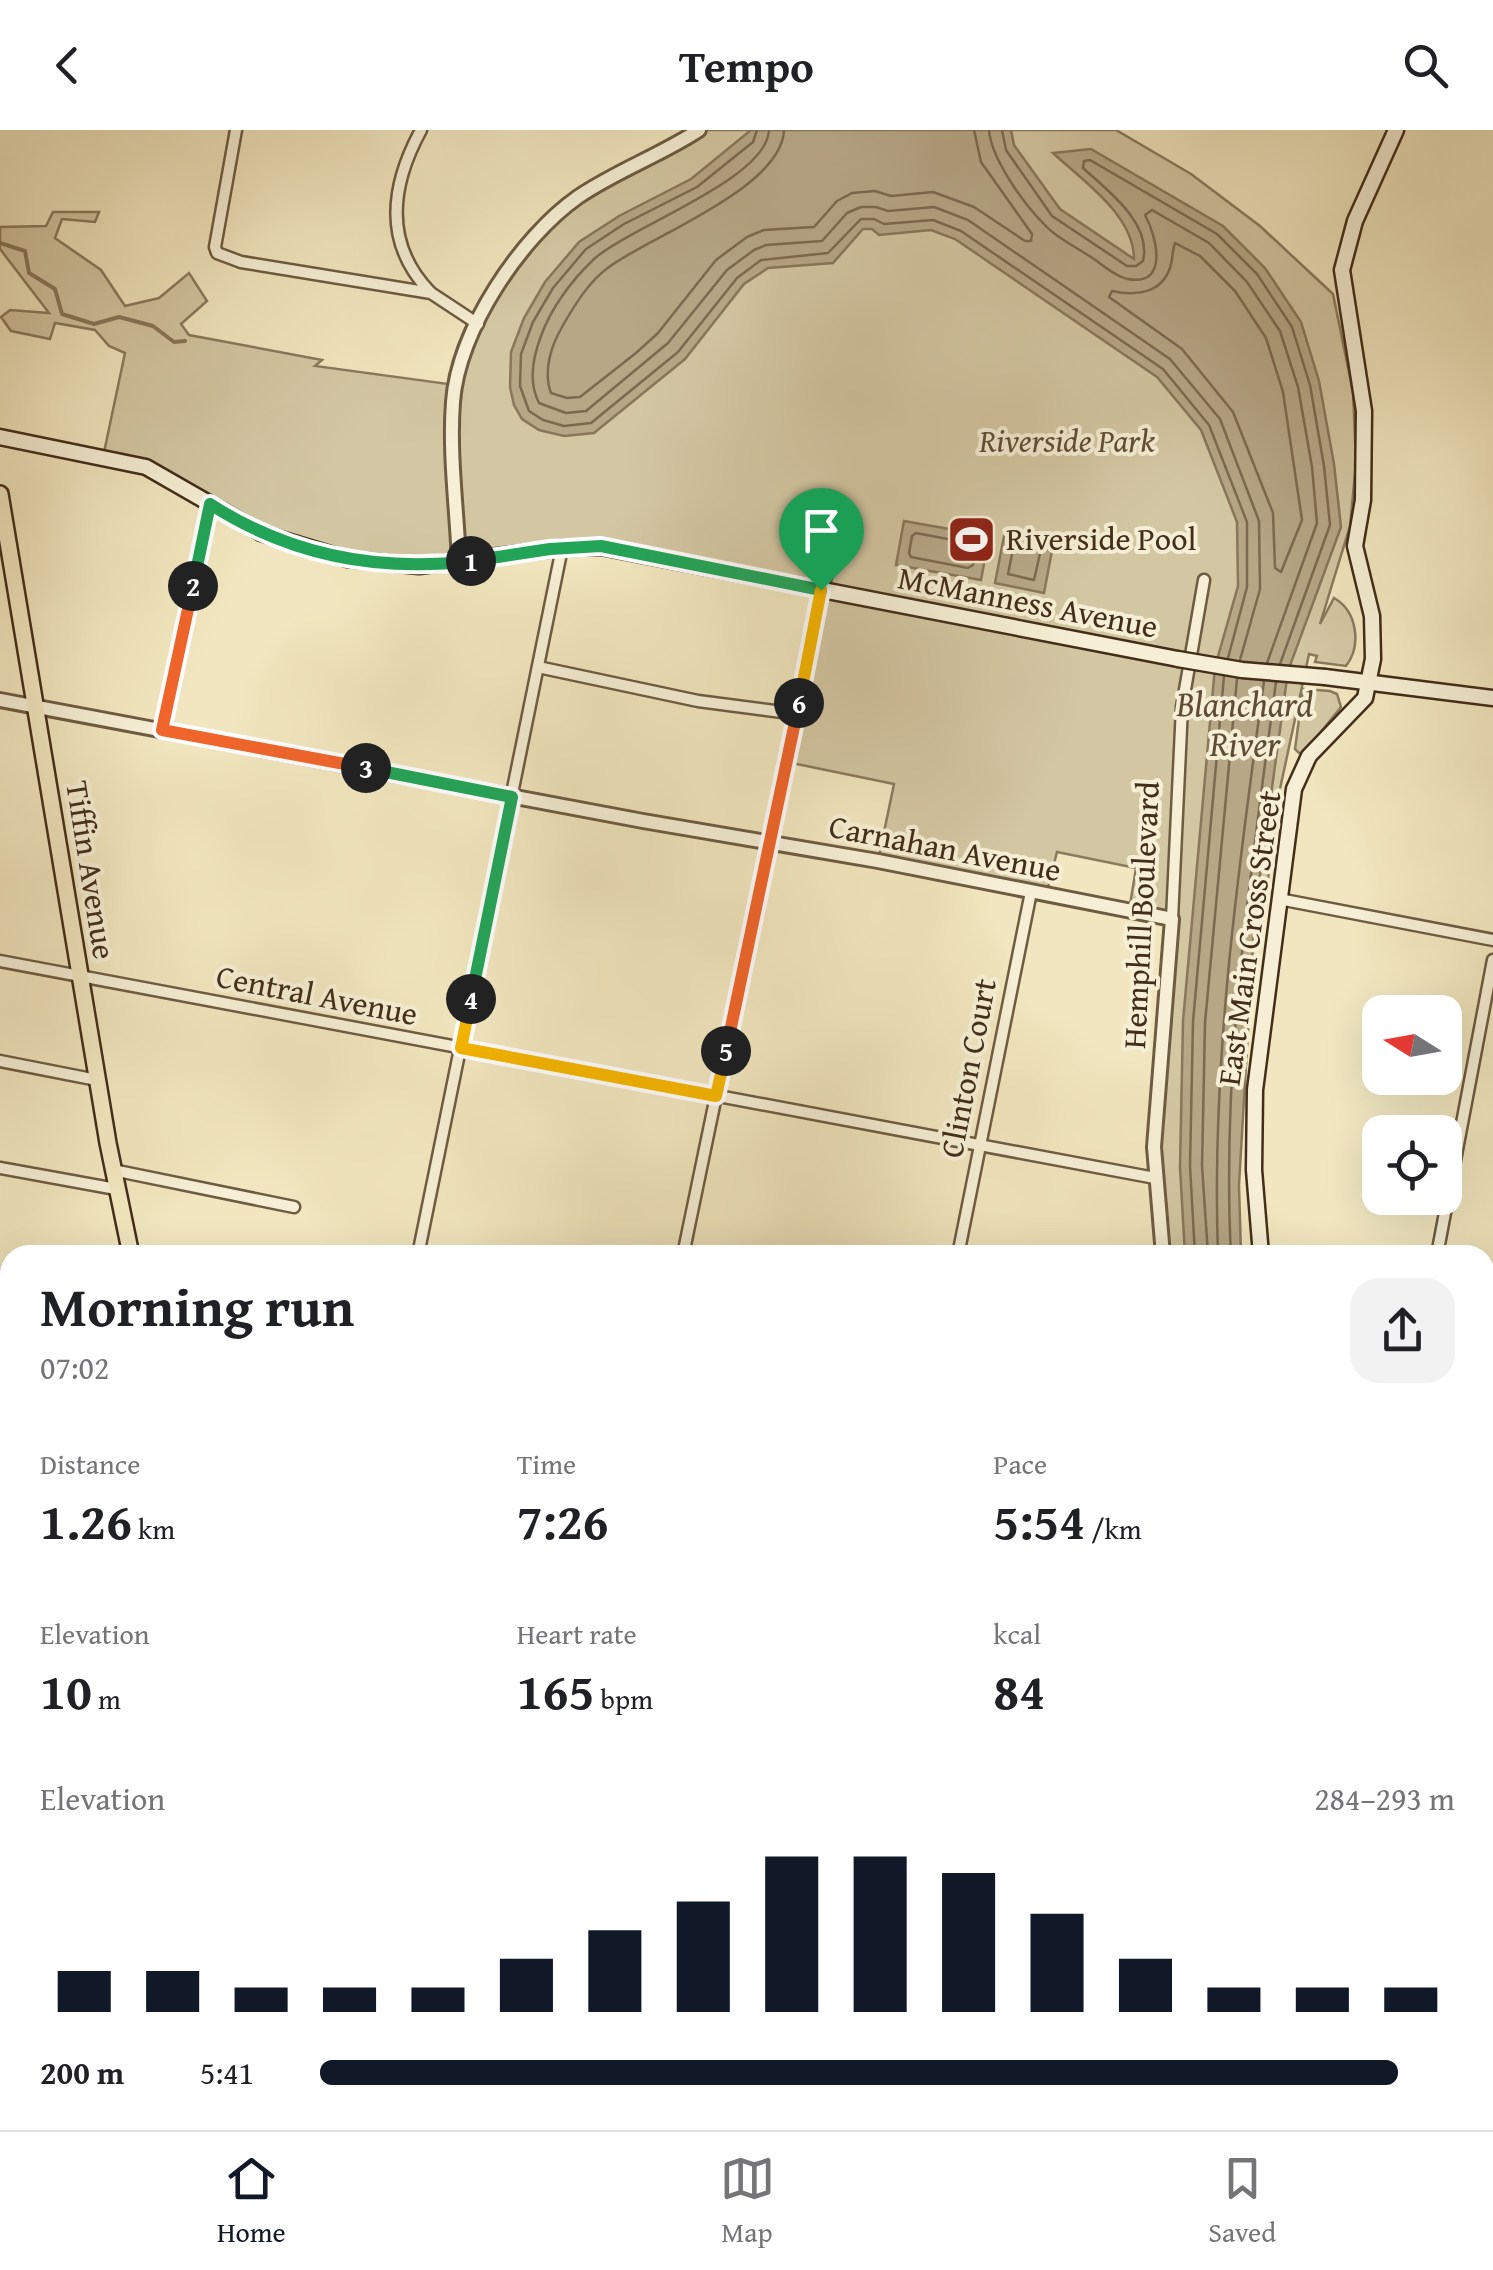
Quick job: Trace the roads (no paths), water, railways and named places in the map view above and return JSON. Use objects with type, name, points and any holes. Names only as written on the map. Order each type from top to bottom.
[{"type":"highway","name":"Tiffin Avenue","points":[[0,494],[97,1080],[129,1245]]},
{"type":"main road","name":"East Main Cross Street","points":[[1260,1245],[1254,1170],[1255,1105],[1294,789],[1303,765],[1360,706],[1368,681],[1374,632],[1355,546],[1364,482],[1364,411],[1342,270],[1355,222],[1396,130]]},
{"type":"main road","name":"McManness Avenue","points":[[0,437],[146,466],[262,533],[330,556],[400,566],[601,546],[1242,670],[1368,681],[1493,698]]},
{"type":"street","points":[[236,130],[215,247],[222,256],[431,293]]},
{"type":"street","points":[[421,130],[400,176],[394,220],[408,262],[431,293],[478,324]]},
{"type":"street","points":[[459,563],[452,456],[453,398],[462,360],[478,324],[527,242],[546,222],[581,195],[699,130]]},
{"type":"street","points":[[162,730],[210,504]]},
{"type":"street","points":[[420,1245],[562,548]]},
{"type":"street","points":[[685,1245],[821,590],[833,559]]},
{"type":"street","name":"Hemphill Boulevard","points":[[1161,1245],[1154,1178],[1157,1088],[1172,919],[1182,708],[1204,580]]},
{"type":"street","points":[[538,667],[698,701],[796,714]]},
{"type":"street","name":"Carnahan Avenue","points":[[0,700],[1172,919]]},
{"type":"street","name":"Clinton Court","points":[[960,1245],[1031,892]]},
{"type":"street","points":[[1279,899],[1493,940]]},
{"type":"street","points":[[1439,1245],[1493,960]]},
{"type":"street","name":"Central Avenue","points":[[0,961],[1154,1178]]},
{"type":"street","points":[[0,1061],[97,1080]]},
{"type":"street","points":[[0,1168],[116,1188]]},
{"type":"street","points":[[113,1170],[294,1206]]},
{"type":"water","name":"Blanchard River","points":[[751,130],[1011,130],[1014,145],[1060,209],[1134,259],[1126,228],[1116,214],[1053,153],[1091,149],[1223,226],[1265,268],[1301,322],[1319,381],[1341,527],[1288,671],[1255,912],[1239,1185],[1241,1245],[1184,1245],[1180,1167],[1183,1021],[1215,667],[1238,586],[1237,522],[1201,430],[1157,377],[955,239],[931,230],[879,235],[872,229],[863,229],[833,263],[768,268],[744,284],[685,359],[594,433],[564,436],[539,430],[522,419],[510,387],[511,352],[524,318],[545,282],[579,242],[619,216],[691,179]]},
{"type":"water","points":[[904,521],[989,536],[981,580],[896,565]]},
{"type":"water","points":[[1005,531],[1054,540],[1044,593],[995,583]]},
{"type":"waterway","points":[[0,243],[25,251],[29,273],[55,289],[62,314],[94,324],[119,317],[153,326],[174,342],[185,341]]},
{"type":"place","name":"Riverside Pool","points":[[971,539]]},
{"type":"park label","name":"Riverside Park","points":[[1067,441]]}]
